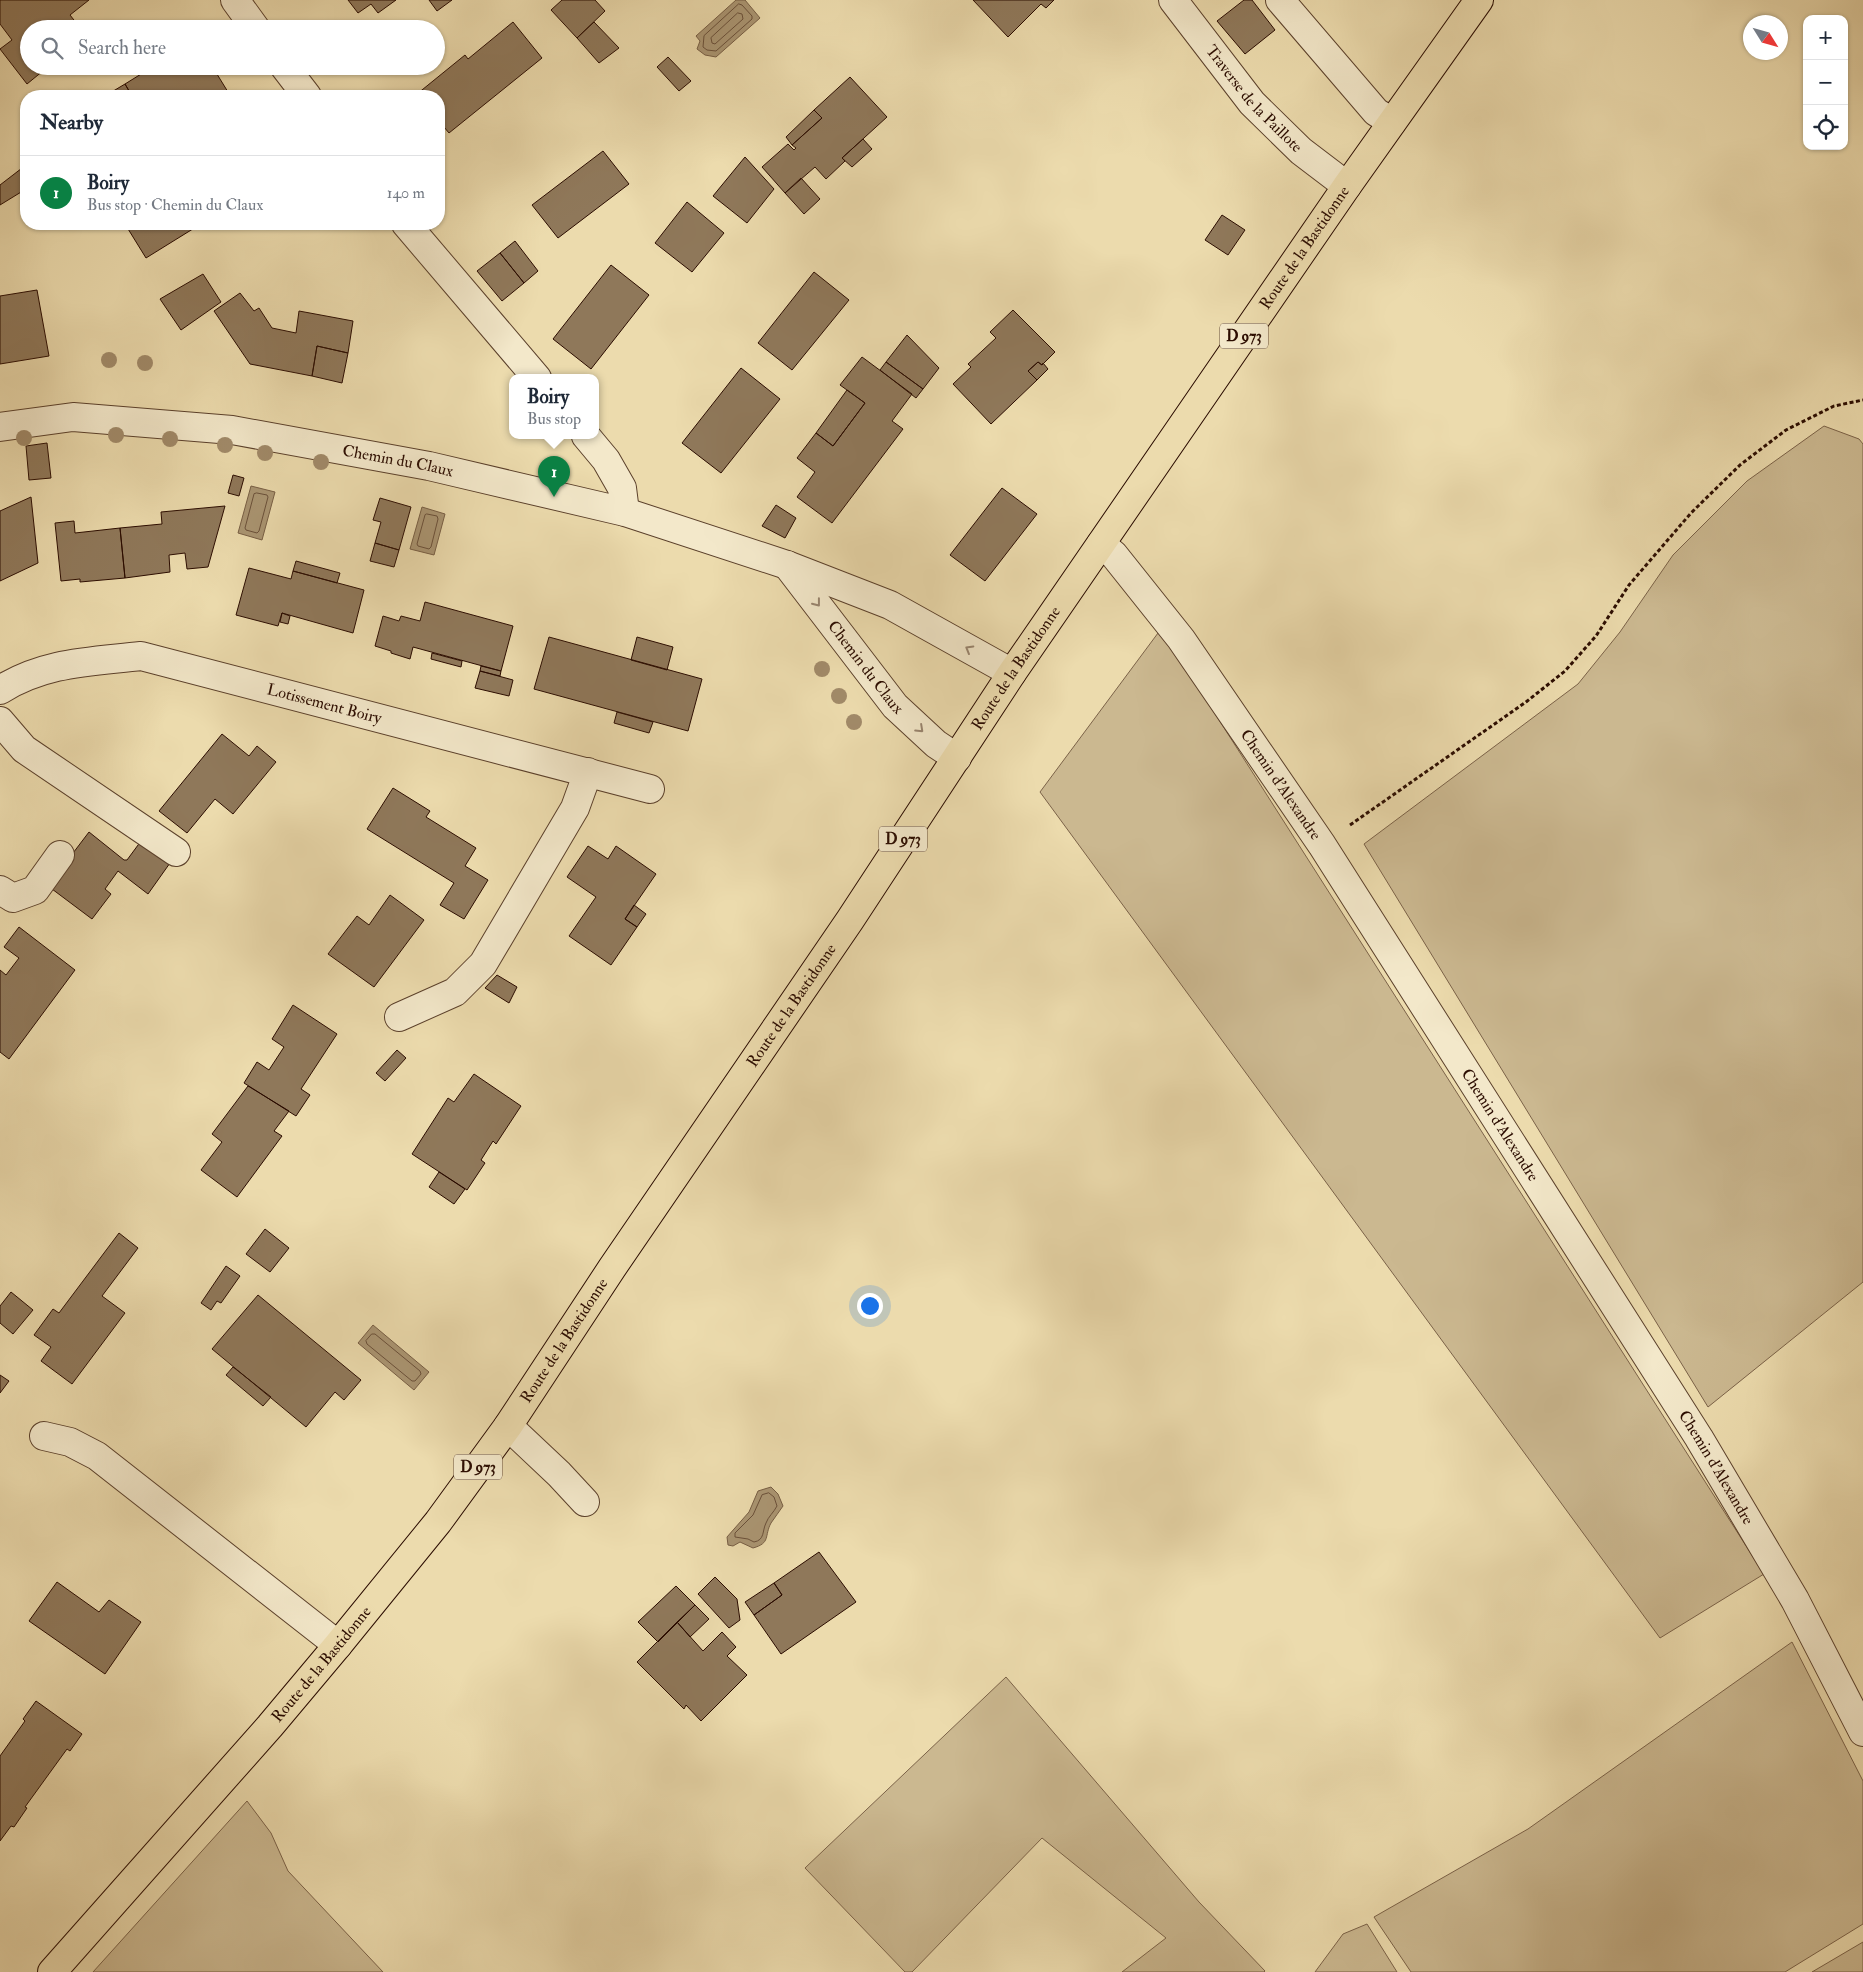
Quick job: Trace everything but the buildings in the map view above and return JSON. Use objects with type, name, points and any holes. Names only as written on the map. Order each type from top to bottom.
[{"type":"main road","name":"Route de la Bastidonne","points":[[52,1972],[270,1726],[338,1645],[438,1522],[508,1426],[612,1268],[850,920],[1012,673],[1347,186],[1479,0]]},
{"type":"street","points":[[235,0],[249,20]]},
{"type":"street","name":"Traverse de la Paillote","points":[[1173,0],[1252,103],[1301,151],[1347,186]]},
{"type":"street","points":[[1293,4],[1376,112],[1392,122]]},
{"type":"street","points":[[291,75],[302,90]]},
{"type":"street","points":[[411,230],[534,374]]},
{"type":"street","name":"Chemin du Claux","points":[[0,428],[73,417],[232,430],[429,466],[625,512],[787,565],[902,610],[1012,673]]},
{"type":"street","points":[[588,439],[606,460],[622,488],[625,512]]},
{"type":"street","name":"Chemin d'Alexandre","points":[[1101,544],[1114,555],[1181,639],[1322,845],[1699,1438],[1794,1600],[1863,1732]]},
{"type":"street","name":"Chemin du Claux","points":[[787,565],[896,706],[936,744],[957,758]]},
{"type":"street","name":"Lotissement Boiry","points":[[0,690],[19,678],[61,665],[141,656],[650,789]]},
{"type":"street","points":[[0,721],[24,750],[176,852]]},
{"type":"street","points":[[399,1017],[455,992],[483,964],[575,808],[588,772]]},
{"type":"street","points":[[0,890],[13,898],[35,890],[60,855]]},
{"type":"street","points":[[508,1426],[560,1474],[585,1502]]},
{"type":"street","points":[[44,1436],[70,1442],[97,1456],[338,1645]]},
{"type":"path","points":[[1322,845],[1526,702],[1565,671],[1596,636],[1629,585],[1691,513],[1740,465],[1786,430],[1834,406],[1863,400]]},
{"type":"shaded area","points":[[1824,426],[1859,439],[1863,444],[1863,1282],[1708,1407],[1364,844],[1578,684],[1620,632],[1673,555],[1747,481]]},
{"type":"shaded area","points":[[1161,629],[1764,1574],[1660,1638],[1040,792]]},
{"type":"shaded area","points":[[1792,1642],[1863,1781],[1863,1924],[1785,1972],[1411,1972],[1374,1917],[1528,1829]]},
{"type":"shaded area","points":[[1006,1677],[1199,1902],[1264,1972],[1122,1972],[1166,1938],[1042,1838],[912,1972],[905,1972],[805,1868]]},
{"type":"shaded area","points":[[247,1801],[271,1833],[288,1871],[383,1972],[93,1972]]},
{"type":"shaded area","points":[[1367,1924],[1397,1972],[1315,1972],[1343,1934]]},
{"type":"shaded area","points":[[1863,1942],[1863,1972],[1812,1972]]},
{"type":"water","points":[[736,0],[745,0],[760,18],[716,57],[705,55],[697,49],[700,41],[696,36]]},
{"type":"water","points":[[251,486],[275,492],[262,540],[238,533]]},
{"type":"water","points":[[422,507],[445,514],[434,555],[410,549]]},
{"type":"water","points":[[373,1325],[429,1372],[414,1390],[358,1343]]},
{"type":"water","points":[[771,1487],[778,1494],[783,1506],[771,1523],[765,1541],[753,1548],[740,1542],[733,1546],[728,1545],[727,1537],[749,1512],[758,1491]]},
{"type":"place","name":"Boiry","points":[[554,497]]}]
